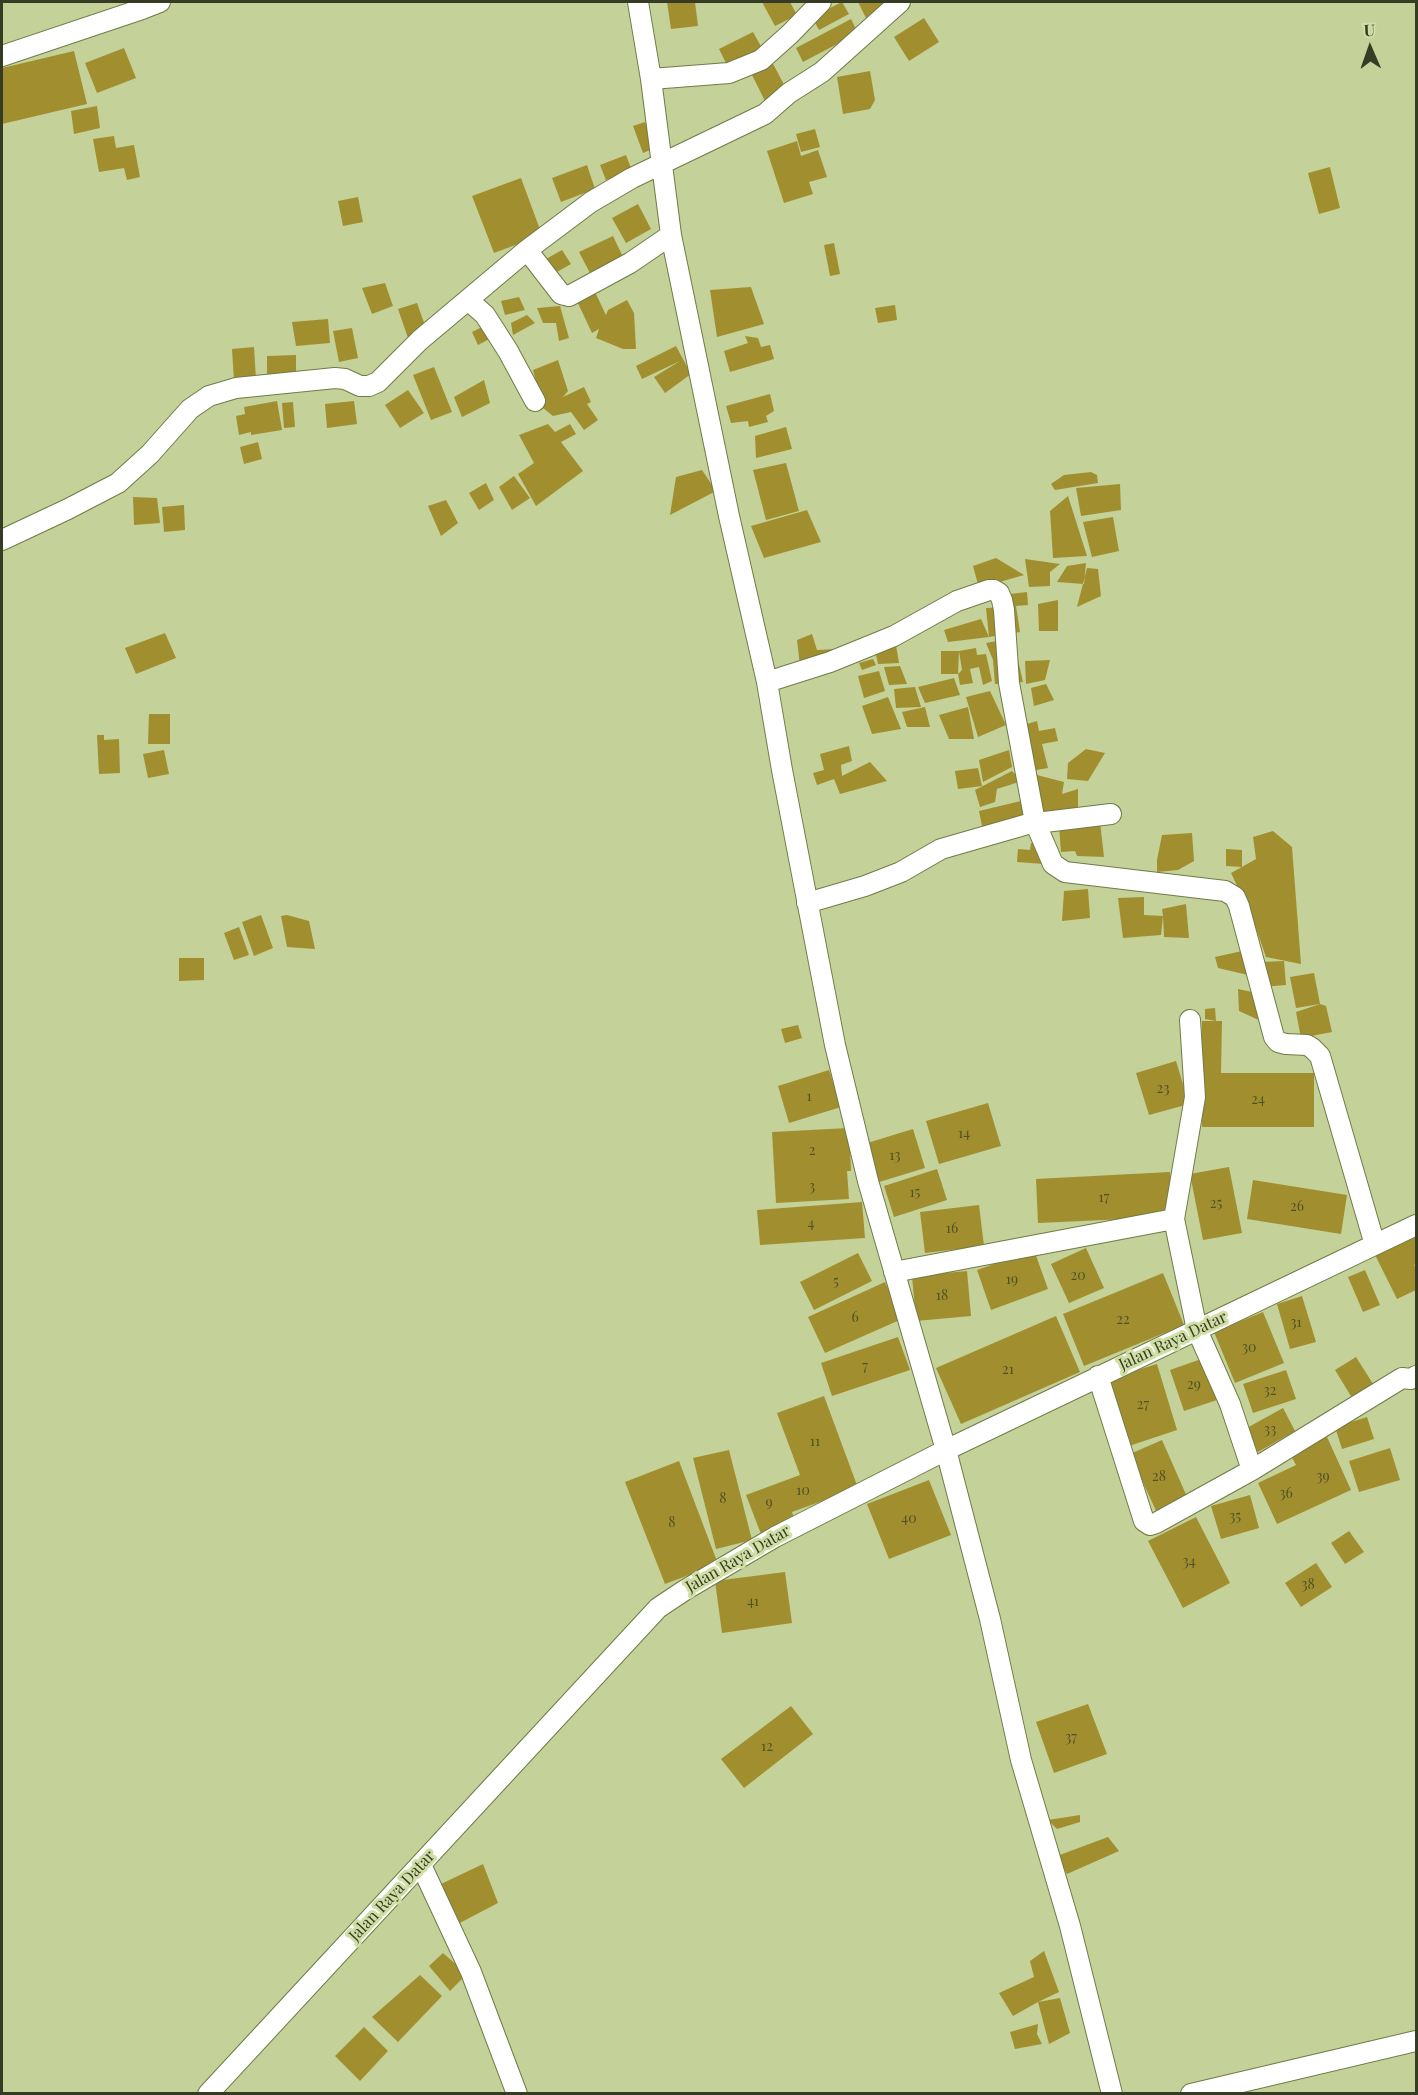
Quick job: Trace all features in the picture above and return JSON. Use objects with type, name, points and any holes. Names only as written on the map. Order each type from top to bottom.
[{"type":"street","points":[[2,56],[160,2]]},
{"type":"street","points":[[638,2],[651,79],[671,235],[729,516],[767,682],[807,903],[846,1094],[868,1181],[946,1450],[990,1619],[1021,1760],[1070,1926],[1112,2094]]},
{"type":"street","points":[[651,79],[729,73],[761,60],[821,2]]},
{"type":"street","points":[[2,540],[118,483],[150,454],[190,410],[209,396],[236,388],[334,378],[345,379],[360,386],[369,386],[378,382],[420,340],[527,250],[591,202],[632,178],[765,114],[789,93],[822,72],[900,2]]},
{"type":"street","points":[[527,250],[561,294],[569,296],[630,263],[671,235]]},
{"type":"street","points":[[468,300],[485,315],[535,401]]},
{"type":"street","points":[[767,682],[840,658],[894,636],[957,601],[994,590],[1002,600],[1004,610],[1009,683],[1035,822],[1053,864],[1065,872],[1224,891],[1235,897],[1274,1037],[1278,1042],[1312,1047],[1320,1056],[1375,1245]]},
{"type":"street","points":[[807,903],[901,873],[941,849],[1035,822],[1111,814]]},
{"type":"street","points":[[1190,1020],[1195,1097],[1174,1219],[1197,1330],[1230,1404],[1252,1470]]},
{"type":"street","points":[[894,1272],[1174,1219]]},
{"type":"street","name":"Jalan Raya Datar","points":[[208,2094],[658,1608],[775,1537],[946,1450],[1416,1226]]},
{"type":"street","points":[[1098,1376],[1146,1524],[1156,1523],[1252,1470],[1402,1378],[1411,1379],[1416,1376]]},
{"type":"street","points":[[421,1865],[471,1972],[517,2094]]},
{"type":"street","points":[[1191,2094],[1416,2041]]},
{"type":"building","points":[[667,2],[695,2],[698,26],[671,29]]},
{"type":"building","points":[[762,2],[790,2],[797,15],[775,26]]},
{"type":"building","points":[[842,2],[849,14],[819,30],[812,17]]},
{"type":"building","points":[[858,2],[882,2],[885,8],[866,18]]},
{"type":"building","points":[[924,18],[939,42],[909,61],[894,37]]},
{"type":"building","points":[[851,19],[858,33],[803,62],[796,48]]},
{"type":"building","points":[[753,32],[763,50],[728,67],[719,49]]},
{"type":"building","points":[[124,48],[136,78],[97,93],[85,63]]},
{"type":"building","points":[[74,51],[87,104],[2,124],[2,68]]},
{"type":"building","points":[[772,62],[787,90],[765,101],[751,73]]},
{"type":"building","points":[[870,71],[875,100],[870,109],[843,114],[837,77]]},
{"type":"building","points":[[97,106],[100,128],[74,134],[71,111]]},
{"type":"building","points":[[645,122],[655,148],[643,153],[633,126]]},
{"type":"building","points":[[815,129],[820,147],[801,152],[796,134]]},
{"type":"building","points":[[114,136],[116,148],[134,145],[140,177],[127,180],[124,168],[99,172],[93,139]]},
{"type":"building","points":[[797,141],[801,156],[818,150],[827,177],[809,182],[813,194],[784,203],[767,151]]},
{"type":"building","points":[[626,155],[632,171],[606,180],[600,165]]},
{"type":"building","points":[[587,165],[595,189],[561,202],[552,178]]},
{"type":"building","points":[[1330,167],[1340,208],[1319,214],[1308,173]]},
{"type":"building","points":[[521,178],[542,235],[494,253],[472,196]]},
{"type":"building","points":[[358,197],[363,222],[343,226],[338,201]]},
{"type":"building","points":[[638,204],[651,229],[626,243],[612,218]]},
{"type":"building","points":[[613,236],[623,257],[590,273],[579,252]]},
{"type":"building","points":[[834,243],[840,274],[830,276],[824,245]]},
{"type":"building","points":[[562,250],[571,264],[555,273],[546,259]]},
{"type":"building","points":[[385,283],[393,306],[372,314],[362,288]]},
{"type":"building","points":[[751,287],[764,324],[717,337],[710,290]]},
{"type":"building","points":[[594,290],[606,315],[608,310],[627,300],[634,313],[636,349],[623,349],[596,338],[599,329],[592,333],[576,299]]},
{"type":"building","points":[[519,297],[525,310],[505,315],[501,301]]},
{"type":"building","points":[[417,303],[427,331],[408,338],[398,309]]},
{"type":"building","points":[[895,305],[897,320],[878,323],[875,308]]},
{"type":"building","points":[[560,306],[569,338],[559,341],[556,323],[543,323],[537,308]]},
{"type":"building","points":[[527,315],[535,323],[513,335],[511,323]]},
{"type":"building","points":[[328,319],[330,343],[296,346],[292,322]]},
{"type":"building","points":[[486,325],[497,335],[478,345],[472,332]]},
{"type":"building","points":[[352,328],[358,358],[339,362],[333,331]]},
{"type":"building","points":[[745,336],[758,338],[761,347],[770,345],[774,359],[730,372],[724,351],[748,343]]},
{"type":"building","points":[[676,346],[691,374],[665,393],[654,377],[680,361],[642,379],[636,366]]},
{"type":"building","points":[[254,347],[256,380],[234,381],[232,349]]},
{"type":"building","points":[[296,355],[296,373],[267,375],[267,356]]},
{"type":"building","points":[[558,360],[568,391],[563,397],[584,387],[591,402],[587,404],[598,420],[584,430],[571,412],[553,416],[543,408],[533,370]]},
{"type":"building","points":[[434,367],[452,412],[431,420],[413,375]]},
{"type":"building","points":[[484,380],[490,403],[462,417],[454,397]]},
{"type":"building","points":[[408,390],[424,413],[400,428],[385,405]]},
{"type":"building","points":[[770,394],[774,411],[766,416],[768,422],[749,427],[748,421],[731,423],[726,406]]},
{"type":"building","points":[[277,401],[282,430],[239,435],[236,416],[245,414],[244,407]]},
{"type":"building","points":[[354,401],[357,424],[327,428],[325,404]]},
{"type":"building","points":[[293,402],[295,427],[284,428],[282,403]]},
{"type":"building","points":[[548,424],[555,432],[570,424],[576,434],[561,442],[583,471],[536,506],[518,474],[534,463],[519,435]]},
{"type":"building","points":[[786,427],[792,449],[756,458],[755,436]]},
{"type":"building","points":[[258,442],[262,459],[244,464],[240,447]]},
{"type":"building","points":[[786,463],[799,511],[766,520],[753,470]]},
{"type":"building","points":[[702,470],[716,491],[670,515],[676,477]]},
{"type":"building","points":[[1091,472],[1097,475],[1098,483],[1055,490],[1051,484],[1064,475]]},
{"type":"building","points":[[514,476],[530,498],[512,510],[499,487]]},
{"type":"building","points":[[486,483],[494,500],[479,510],[469,493]]},
{"type":"building","points":[[1120,484],[1121,510],[1081,516],[1076,488]]},
{"type":"building","points":[[1068,496],[1087,556],[1053,558],[1050,511]]},
{"type":"building","points":[[133,497],[157,498],[160,523],[134,525]]},
{"type":"building","points":[[446,500],[458,523],[441,536],[428,506]]},
{"type":"building","points":[[184,505],[185,530],[164,532],[162,507]]},
{"type":"building","points":[[807,510],[821,542],[764,558],[751,526]]},
{"type":"building","points":[[1113,517],[1119,551],[1092,557],[1083,522]]},
{"type":"building","points":[[996,558],[1024,575],[979,588],[973,566]]},
{"type":"building","points":[[1025,559],[1060,564],[1050,572],[1050,586],[1029,587]]},
{"type":"building","points":[[1086,563],[1084,584],[1057,582],[1067,566]]},
{"type":"building","points":[[1087,568],[1098,569],[1101,596],[1077,607]]},
{"type":"building","points":[[1027,592],[1028,605],[1016,606],[1020,632],[989,637],[986,608],[1011,607],[1010,594]]},
{"type":"building","points":[[1058,600],[1058,631],[1039,631],[1038,604]]},
{"type":"building","points":[[981,619],[989,637],[948,642],[944,630]]},
{"type":"building","points":[[165,633],[176,658],[136,674],[125,648]]},
{"type":"building","points":[[812,634],[817,650],[837,649],[800,666],[797,640]]},
{"type":"building","points":[[1013,638],[1023,682],[995,684],[993,660],[986,643]]},
{"type":"building","points":[[896,645],[899,663],[878,664],[876,655]]},
{"type":"building","points":[[976,648],[977,655],[986,654],[992,681],[983,685],[979,667],[970,669],[973,683],[960,685],[958,674],[962,670],[959,651]]},
{"type":"building","points":[[941,651],[959,651],[958,674],[941,674]]},
{"type":"building","points":[[873,659],[876,665],[862,670],[859,663]]},
{"type":"building","points":[[1050,660],[1045,680],[1026,684],[1025,661]]},
{"type":"building","points":[[900,666],[907,684],[889,685],[884,667]]},
{"type":"building","points":[[879,671],[885,691],[864,698],[858,676]]},
{"type":"building","points":[[954,678],[960,695],[925,703],[918,687]]},
{"type":"building","points":[[1046,684],[1054,700],[1034,706],[1031,688]]},
{"type":"building","points":[[915,687],[921,707],[896,708],[894,689]]},
{"type":"building","points":[[990,691],[1006,725],[978,737],[966,697]]},
{"type":"building","points":[[888,697],[901,729],[872,734],[862,706]]},
{"type":"building","points":[[925,707],[930,727],[907,727],[902,712]]},
{"type":"building","points":[[968,707],[974,739],[949,739],[939,715]]},
{"type":"building","points":[[149,714],[170,714],[170,744],[148,744]]},
{"type":"building","points":[[1037,721],[1039,731],[1055,728],[1058,741],[1042,744],[1048,768],[1031,771],[1020,726]]},
{"type":"building","points":[[97,735],[104,735],[104,740],[119,739],[120,773],[99,774]]},
{"type":"building","points":[[849,746],[852,761],[841,765],[842,776],[870,762],[887,781],[840,794],[834,779],[817,785],[813,773],[824,770],[820,754]]},
{"type":"building","points":[[1086,749],[1105,753],[1088,781],[1067,779],[1068,763]]},
{"type":"building","points":[[164,750],[169,774],[148,778],[143,754]]},
{"type":"building","points":[[1009,750],[1012,767],[983,782],[979,760]]},
{"type":"building","points":[[978,768],[982,786],[958,789],[955,771]]},
{"type":"building","points":[[1012,771],[1022,781],[997,789],[995,802],[980,807],[975,790]]},
{"type":"building","points":[[1037,775],[1064,782],[1062,794],[1078,789],[1078,814],[1029,817],[1020,797]]},
{"type":"building","points":[[1021,801],[1028,824],[984,836],[979,811]]},
{"type":"building","points":[[1100,822],[1104,857],[1077,856],[1075,851],[1061,852],[1059,826]]},
{"type":"building","points":[[1273,831],[1292,847],[1301,964],[1266,957],[1252,917],[1231,873],[1256,859],[1253,837]]},
{"type":"building","points":[[1192,833],[1194,861],[1178,870],[1157,872],[1162,835]]},
{"type":"building","points":[[1031,843],[1040,843],[1044,864],[1017,862],[1018,849],[1030,850]]},
{"type":"building","points":[[1226,849],[1242,850],[1242,867],[1226,866]]},
{"type":"building","points":[[1088,889],[1090,918],[1062,921],[1064,891]]},
{"type":"building","points":[[1144,897],[1144,915],[1163,916],[1161,935],[1123,938],[1118,898]]},
{"type":"building","points":[[1186,904],[1189,938],[1164,937],[1162,909]]},
{"type":"building","points":[[261,915],[273,948],[254,956],[242,922]]},
{"type":"building","points":[[287,915],[309,921],[315,949],[287,947],[281,916]]},
{"type":"building","points":[[239,927],[249,955],[234,960],[224,933]]},
{"type":"building","points":[[1242,951],[1248,975],[1218,968],[1215,957]]},
{"type":"building","points":[[179,958],[204,958],[204,980],[179,981]]},
{"type":"building","points":[[1284,961],[1286,985],[1262,987],[1260,962]]},
{"type":"building","points":[[1314,973],[1320,1004],[1296,1008],[1290,977]]},
{"type":"building","points":[[1238,989],[1257,993],[1263,1022],[1239,1011]]},
{"type":"building","points":[[1320,1004],[1326,1006],[1332,1032],[1301,1038],[1296,1012]]},
{"type":"building","points":[[1215,1008],[1216,1021],[1205,1019],[1205,1009]]},
{"type":"building","points":[[1202,1021],[1222,1021],[1221,1073],[1314,1073],[1314,1127],[1202,1127]]},
{"type":"building","points":[[798,1025],[802,1038],[785,1043],[781,1029]]},
{"type":"building","points":[[1176,1061],[1189,1104],[1149,1115],[1136,1073]]},
{"type":"building","points":[[829,1070],[841,1107],[789,1123],[778,1086]]},
{"type":"building","points":[[988,1103],[1001,1146],[939,1164],[926,1121]]},
{"type":"building","points":[[849,1128],[851,1171],[847,1171],[849,1199],[776,1203],[772,1132]]},
{"type":"building","points":[[913,1129],[925,1168],[876,1183],[864,1144]]},
{"type":"building","points":[[1229,1167],[1242,1233],[1203,1240],[1190,1174]]},
{"type":"building","points":[[937,1169],[947,1200],[894,1217],[884,1186]]},
{"type":"building","points":[[1170,1172],[1171,1217],[1038,1223],[1036,1179]]},
{"type":"building","points":[[1253,1180],[1347,1195],[1341,1234],[1247,1219]]},
{"type":"building","points":[[862,1202],[865,1238],[760,1245],[757,1210]]},
{"type":"building","points":[[979,1205],[984,1246],[925,1253],[920,1212]]},
{"type":"building","points":[[1416,1237],[1416,1264],[1414,1265],[1416,1290],[1397,1299],[1375,1255]]},
{"type":"building","points":[[1086,1248],[1104,1288],[1069,1303],[1051,1264]]},
{"type":"building","points":[[1034,1250],[1048,1289],[991,1310],[977,1270]]},
{"type":"building","points":[[858,1253],[872,1281],[814,1310],[800,1282]]},
{"type":"building","points":[[1365,1270],[1380,1305],[1363,1312],[1348,1277]]},
{"type":"building","points":[[967,1271],[971,1316],[916,1321],[912,1276]]},
{"type":"building","points":[[1163,1273],[1184,1325],[1084,1366],[1063,1314]]},
{"type":"building","points":[[885,1282],[902,1319],[825,1353],[808,1317]]},
{"type":"building","points":[[1302,1296],[1316,1342],[1290,1349],[1277,1304]]},
{"type":"building","points":[[1263,1312],[1284,1363],[1235,1383],[1214,1332]]},
{"type":"building","points":[[1056,1316],[1080,1372],[961,1424],[936,1368]]},
{"type":"building","points":[[898,1337],[910,1370],[832,1396],[821,1363]]},
{"type":"building","points":[[1356,1357],[1375,1387],[1354,1401],[1335,1370]]},
{"type":"building","points":[[1204,1358],[1217,1400],[1184,1411],[1170,1370]]},
{"type":"building","points":[[1157,1364],[1177,1430],[1129,1446],[1108,1379]]},
{"type":"building","points":[[1286,1370],[1296,1399],[1253,1413],[1243,1384]]},
{"type":"building","points":[[824,1396],[858,1488],[792,1512],[795,1521],[761,1534],[746,1495],[800,1475],[777,1413]]},
{"type":"building","points":[[1283,1408],[1295,1431],[1258,1452],[1245,1429]]},
{"type":"building","points":[[1367,1417],[1374,1439],[1342,1449],[1335,1427]]},
{"type":"building","points":[[1327,1437],[1351,1490],[1277,1524],[1258,1483],[1296,1465],[1290,1454]]},
{"type":"building","points":[[1162,1440],[1188,1499],[1157,1513],[1130,1454]]},
{"type":"building","points":[[1390,1448],[1400,1480],[1359,1492],[1349,1461]]},
{"type":"building","points":[[729,1450],[752,1540],[716,1549],[693,1458]]},
{"type":"building","points":[[679,1461],[718,1564],[665,1584],[625,1482]]},
{"type":"building","points":[[929,1480],[951,1535],[889,1559],[867,1504]]},
{"type":"building","points":[[1250,1495],[1259,1528],[1221,1539],[1211,1506]]},
{"type":"building","points":[[1196,1517],[1230,1583],[1183,1608],[1148,1541]]},
{"type":"building","points":[[1349,1531],[1364,1552],[1345,1564],[1331,1543]]},
{"type":"building","points":[[1316,1563],[1332,1587],[1301,1607],[1285,1583]]},
{"type":"building","points":[[785,1572],[792,1623],[722,1633],[715,1581]]},
{"type":"building","points":[[1088,1704],[1107,1754],[1054,1773],[1036,1722]]},
{"type":"building","points":[[791,1706],[813,1734],[744,1788],[721,1759]]},
{"type":"building","points":[[1080,1815],[1080,1822],[1057,1829],[1048,1820]]},
{"type":"building","points":[[1108,1837],[1119,1851],[1067,1874],[1057,1856]]},
{"type":"building","points":[[483,1864],[498,1903],[454,1926],[441,1884]]},
{"type":"building","points":[[1044,1951],[1059,1992],[1013,2016],[999,1993],[1034,1977],[1030,1961]]},
{"type":"building","points":[[443,1953],[467,1974],[450,1991],[429,1966]]},
{"type":"building","points":[[420,1975],[442,1996],[398,2042],[372,2017]]},
{"type":"building","points":[[1060,1998],[1070,2033],[1049,2044],[1038,2002]]},
{"type":"building","points":[[1038,2024],[1037,2034],[1042,2044],[1015,2049],[1010,2032]]},
{"type":"building","points":[[364,2027],[388,2051],[360,2081],[335,2056]]}]
